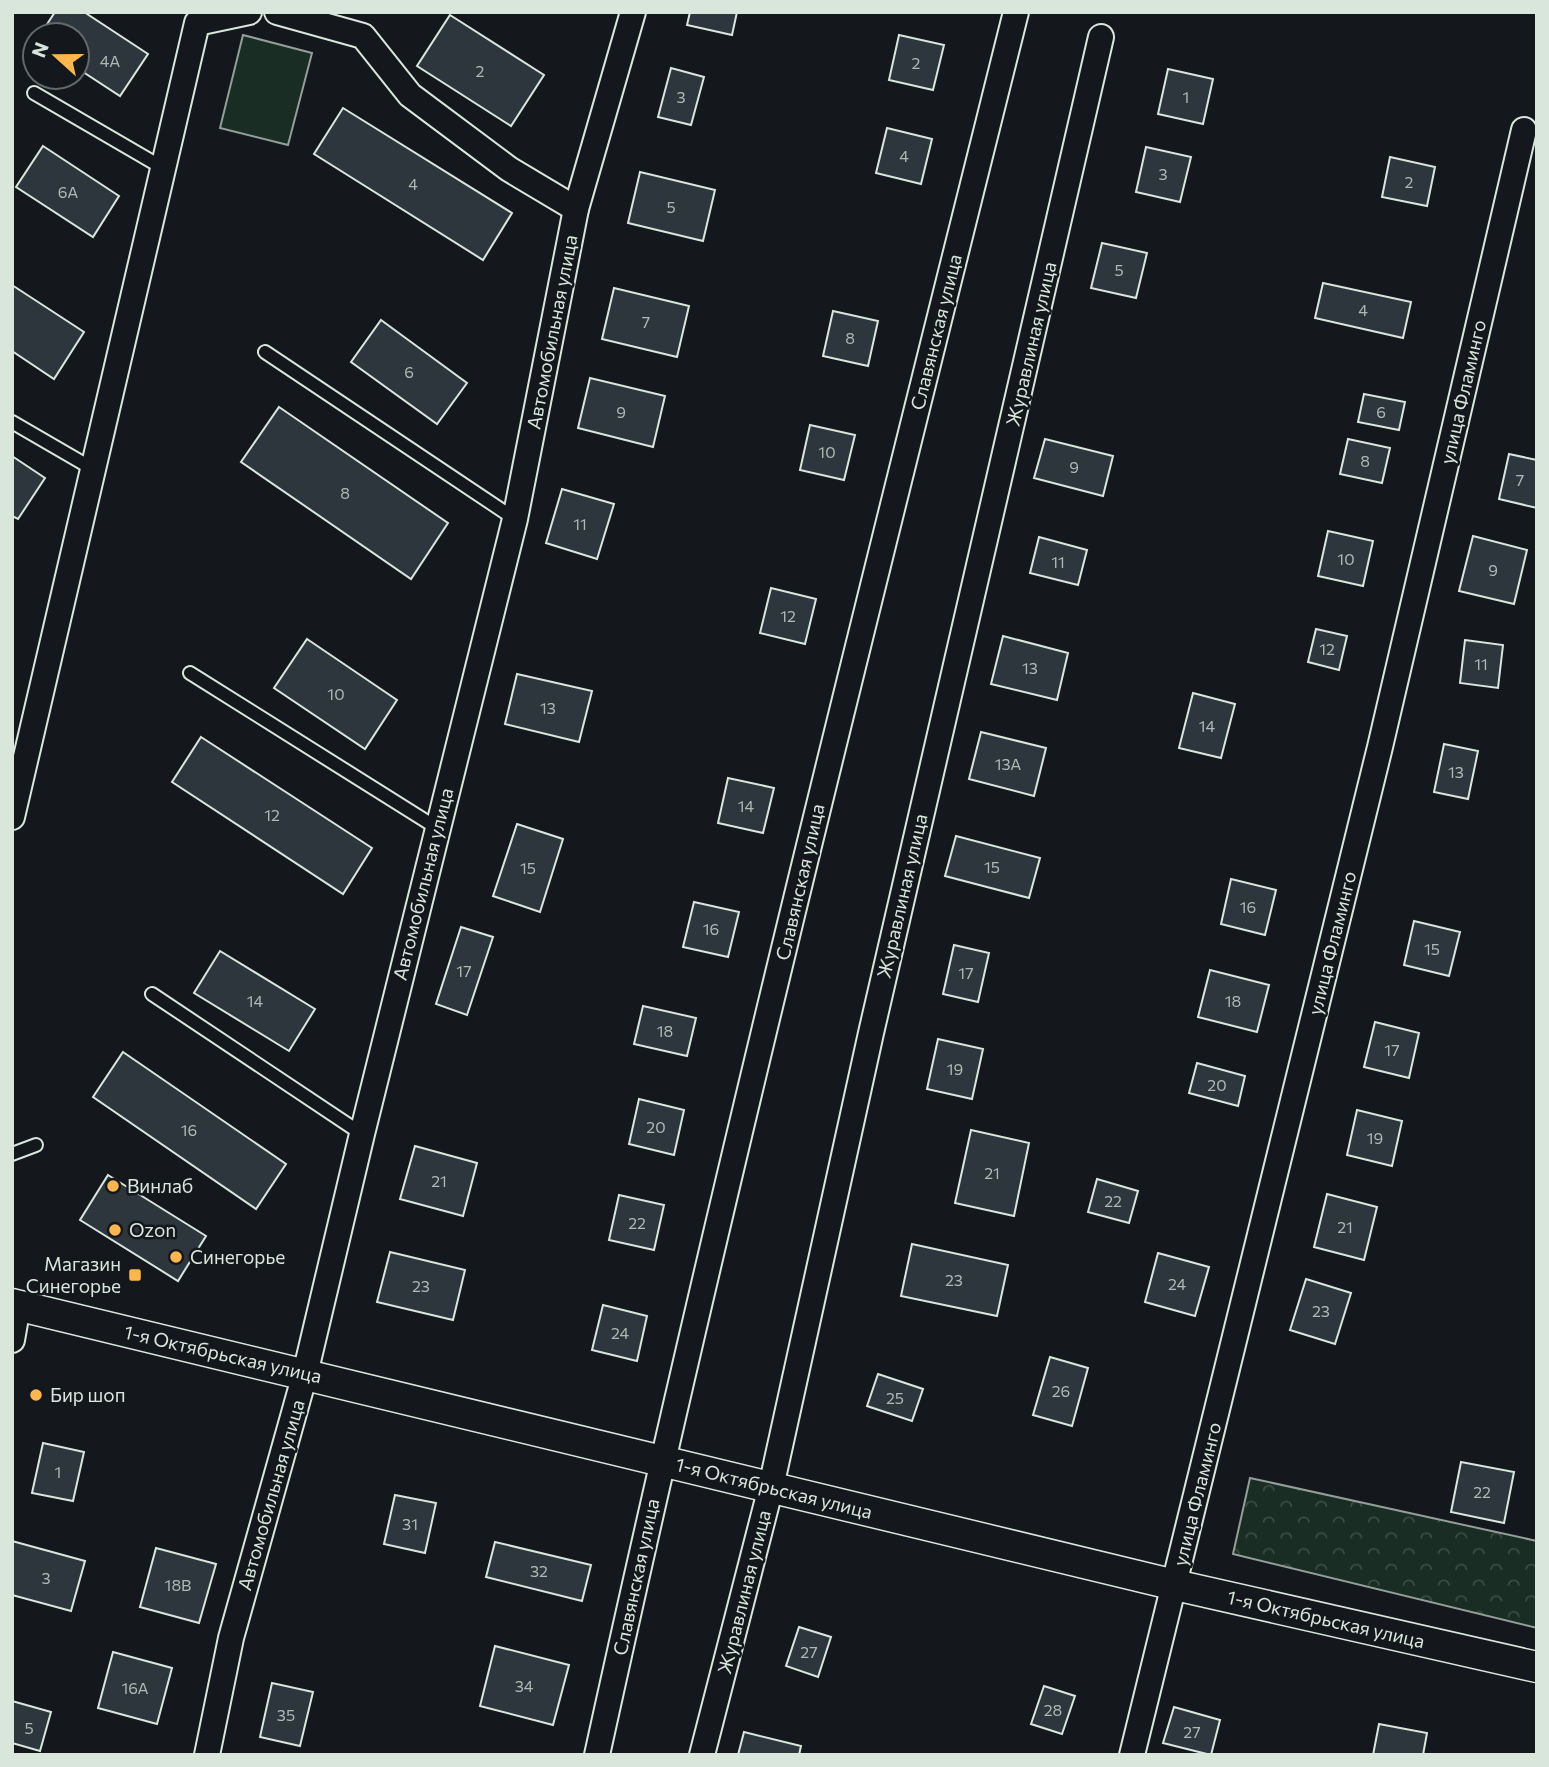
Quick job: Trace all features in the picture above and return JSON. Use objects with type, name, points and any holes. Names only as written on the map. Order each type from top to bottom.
[{"type":"street","points":[[12,817],[18,768],[93,469],[163,168],[194,18],[249,12]]},
{"type":"street","points":[[277,12],[363,36],[410,95],[509,169],[576,209]]},
{"type":"street","name":"Автомобильная улица","points":[[207,1755],[231,1638],[305,1374],[515,519],[576,209],[633,12]]},
{"type":"street","name":"Славянская улица","points":[[597,1755],[662,1461],[844,698],[1016,12]]},
{"type":"street","name":"Журавлиная улица","points":[[702,1755],[772,1487],[895,926],[1101,37]]},
{"type":"street","name":"улица Фламинго","points":[[1132,1755],[1377,761],[1524,130]]},
{"type":"street","points":[[12,1340],[15,1305]]},
{"type":"street","name":"1-я Октябрьская улица","points":[[15,1305],[1175,1585],[1537,1667]]},
{"type":"lane","points":[[34,93],[163,168]]},
{"type":"lane","points":[[265,352],[515,519]]},
{"type":"lane","points":[[12,422],[93,469]]},
{"type":"lane","points":[[190,673],[437,828]]},
{"type":"lane","points":[[152,994],[362,1134]]},
{"type":"lane","points":[[12,1154],[36,1145]]},
{"type":"green space","points":[[243,35],[312,53],[288,145],[220,128]]},
{"type":"green space","points":[[1250,1478],[1537,1541],[1537,1628],[1233,1554]]},
{"type":"building","points":[[55,12],[84,12],[148,54],[120,96],[91,77],[91,21],[49,21]]},
{"type":"building","points":[[690,12],[737,12],[732,35],[687,25]]},
{"type":"building","points":[[450,15],[544,75],[511,126],[417,66]]},
{"type":"building","points":[[899,35],[944,45],[933,90],[889,80]]},
{"type":"building","points":[[671,68],[704,77],[691,125],[658,117]]},
{"type":"building","points":[[1168,69],[1213,79],[1203,124],[1158,114]]},
{"type":"building","points":[[343,108],[512,213],[483,260],[314,154]]},
{"type":"building","points":[[887,128],[932,139],[921,184],[876,173]]},
{"type":"building","points":[[43,146],[119,196],[93,237],[16,187]]},
{"type":"building","points":[[1146,147],[1191,157],[1180,202],[1136,192]]},
{"type":"building","points":[[1390,157],[1435,167],[1427,206],[1382,197]]},
{"type":"building","points":[[640,172],[715,190],[703,241],[628,223]]},
{"type":"building","points":[[1102,243],[1147,253],[1136,298],[1091,288]]},
{"type":"building","points":[[1323,283],[1411,302],[1403,338],[1315,318]]},
{"type":"building","points":[[12,285],[84,332],[54,379],[12,351]]},
{"type":"building","points":[[614,288],[689,306],[677,357],[602,339]]},
{"type":"building","points":[[833,311],[878,321],[868,366],[823,356]]},
{"type":"building","points":[[381,320],[467,383],[437,424],[351,362]]},
{"type":"building","points":[[590,378],[665,396],[653,447],[578,428]]},
{"type":"building","points":[[1364,394],[1405,402],[1399,430],[1358,422]]},
{"type":"building","points":[[279,407],[448,523],[411,579],[241,462]]},
{"type":"building","points":[[810,425],[855,435],[844,480],[800,470]]},
{"type":"building","points":[[1045,439],[1113,456],[1103,496],[1034,478]]},
{"type":"building","points":[[1348,439],[1390,448],[1382,483],[1340,474]]},
{"type":"building","points":[[1509,454],[1537,460],[1537,508],[1499,499]]},
{"type":"building","points":[[12,456],[45,478],[18,519],[12,516]]},
{"type":"building","points":[[562,489],[614,504],[597,559],[546,543]]},
{"type":"building","points":[[1328,531],[1373,541],[1363,586],[1318,576]]},
{"type":"building","points":[[1473,536],[1527,550],[1514,604],[1459,591]]},
{"type":"building","points":[[1039,537],[1087,550],[1078,585],[1030,573]]},
{"type":"building","points":[[771,588],[816,599],[805,644],[760,633]]},
{"type":"building","points":[[1316,629],[1347,636],[1339,670],[1308,662]]},
{"type":"building","points":[[1003,636],[1068,653],[1057,700],[991,684]]},
{"type":"building","points":[[307,639],[397,700],[365,749],[274,688]]},
{"type":"building","points":[[1465,640],[1503,645],[1498,688],[1460,683]]},
{"type":"building","points":[[517,674],[592,691],[579,742],[505,724]]},
{"type":"building","points":[[1193,693],[1235,704],[1221,758],[1179,748]]},
{"type":"building","points":[[981,732],[1046,748],[1034,796],[969,779]]},
{"type":"building","points":[[201,737],[372,848],[343,894],[172,782]]},
{"type":"building","points":[[1444,744],[1478,751],[1468,799],[1434,792]]},
{"type":"building","points":[[728,778],[774,788],[763,833],[718,823]]},
{"type":"building","points":[[517,824],[563,839],[540,912],[493,896]]},
{"type":"building","points":[[956,836],[1040,858],[1029,898],[945,876]]},
{"type":"building","points":[[1231,879],[1276,890],[1265,935],[1221,924]]},
{"type":"building","points":[[694,902],[739,912],[728,957],[683,947]]},
{"type":"building","points":[[1414,921],[1460,932],[1449,976],[1404,965]]},
{"type":"building","points":[[461,927],[493,937],[467,1015],[436,1004]]},
{"type":"building","points":[[954,945],[989,953],[978,1002],[943,994]]},
{"type":"building","points":[[220,951],[315,1009],[289,1051],[194,993]]},
{"type":"building","points":[[1210,970],[1269,985],[1257,1032],[1198,1017]]},
{"type":"building","points":[[643,1006],[696,1018],[687,1056],[634,1044]]},
{"type":"building","points":[[1375,1022],[1419,1033],[1409,1078],[1364,1067]]},
{"type":"building","points":[[938,1039],[983,1049],[972,1099],[927,1089]]},
{"type":"building","points":[[123,1052],[286,1164],[256,1209],[93,1097]]},
{"type":"building","points":[[1197,1063],[1245,1076],[1238,1106],[1189,1093]]},
{"type":"building","points":[[639,1099],[684,1110],[674,1155],[629,1144]]},
{"type":"building","points":[[1357,1110],[1402,1121],[1392,1166],[1347,1155]]},
{"type":"building","points":[[971,1130],[1029,1143],[1014,1216],[955,1203]]},
{"type":"building","points":[[415,1146],[477,1163],[463,1216],[400,1199]]},
{"type":"building","points":[[108,1175],[206,1236],[178,1281],[80,1220]]},
{"type":"building","points":[[1097,1179],[1138,1191],[1129,1223],[1088,1212]]},
{"type":"building","points":[[1327,1194],[1377,1207],[1364,1260],[1314,1247]]},
{"type":"building","points":[[619,1195],[664,1205],[654,1250],[609,1240]]},
{"type":"building","points":[[912,1244],[1008,1265],[997,1316],[901,1296]]},
{"type":"building","points":[[390,1252],[465,1270],[453,1320],[377,1302]]},
{"type":"building","points":[[1158,1253],[1209,1267],[1195,1316],[1145,1302]]},
{"type":"building","points":[[1306,1279],[1351,1293],[1335,1344],[1290,1330]]},
{"type":"building","points":[[603,1305],[647,1316],[637,1361],[592,1350]]},
{"type":"building","points":[[1050,1357],[1088,1368],[1072,1426],[1033,1415]]},
{"type":"building","points":[[878,1374],[923,1389],[912,1421],[867,1406]]},
{"type":"building","points":[[43,1443],[84,1452],[73,1501],[32,1493]]},
{"type":"building","points":[[1461,1462],[1514,1472],[1504,1523],[1451,1512]]},
{"type":"building","points":[[395,1495],[436,1503],[425,1553],[384,1544]]},
{"type":"building","points":[[12,1541],[85,1561],[71,1611],[12,1595]]},
{"type":"building","points":[[495,1542],[591,1565],[582,1601],[486,1577]]},
{"type":"building","points":[[156,1548],[216,1564],[199,1623],[140,1607]]},
{"type":"building","points":[[799,1627],[831,1637],[818,1677],[786,1666]]},
{"type":"building","points":[[495,1646],[569,1665],[553,1725],[480,1706]]},
{"type":"building","points":[[113,1652],[172,1668],[157,1724],[98,1708]]},
{"type":"building","points":[[272,1683],[313,1692],[300,1746],[260,1737]]},
{"type":"building","points":[[1044,1686],[1075,1696],[1062,1734],[1031,1724]]},
{"type":"building","points":[[12,1701],[51,1712],[40,1751],[12,1743]]},
{"type":"building","points":[[1174,1707],[1220,1720],[1211,1755],[1163,1743]]},
{"type":"building","points":[[1379,1724],[1427,1733],[1423,1755],[1373,1755]]},
{"type":"building","points":[[744,1732],[801,1746],[799,1755],[738,1755]]},
{"type":"place","name":"Винлаб","points":[[113,1186]]},
{"type":"place","name":"Ozon","points":[[115,1230]]},
{"type":"place","name":"Синегорье","points":[[176,1257]]},
{"type":"place","name":"Магазин Синегорье","points":[[135,1275]]},
{"type":"place","name":"Бир шоп","points":[[36,1395]]}]
